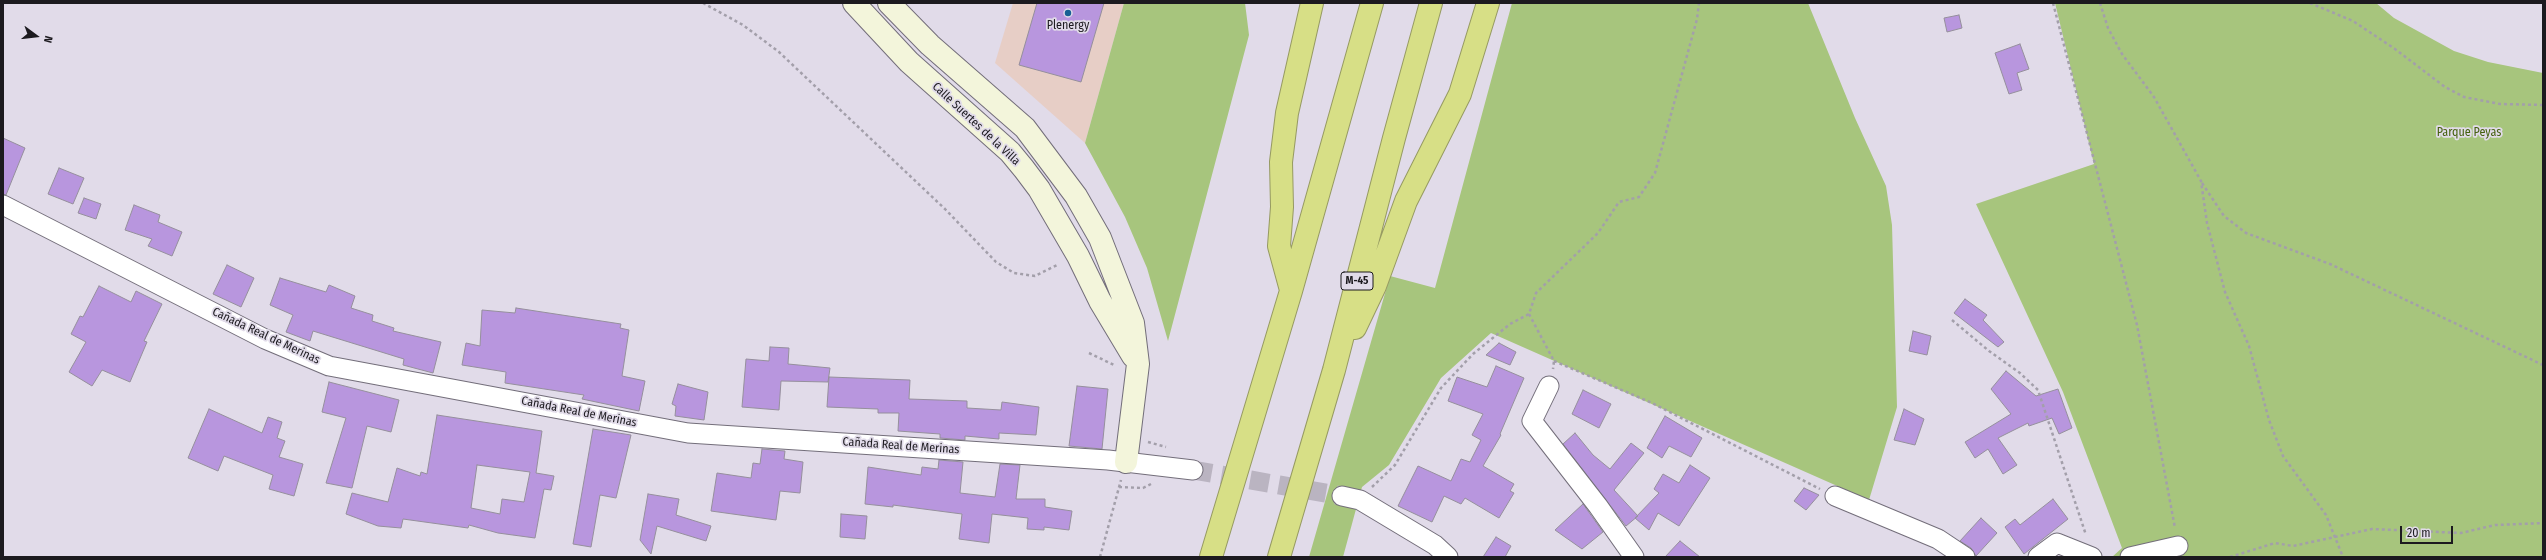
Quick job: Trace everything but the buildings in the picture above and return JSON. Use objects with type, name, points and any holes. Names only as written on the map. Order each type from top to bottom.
[{"type":"highway","points":[[1291,291],[1279,246],[1282,207],[1281,162],[1286,113],[1312,3]]},
{"type":"highway","points":[[1211,557],[1291,291],[1372,3]]},
{"type":"highway","name":"M-45","points":[[1279,557],[1334,370],[1431,3]]},
{"type":"highway","points":[[1334,370],[1375,286],[1406,201],[1460,94],[1488,3]]},
{"type":"main road","name":"Calle Suertes de la Villa","points":[[854,3],[909,62],[1010,152],[1024,169],[1078,256],[1100,301],[1138,364]]},
{"type":"main road","points":[[889,3],[930,45],[1025,128],[1076,196],[1100,238],[1133,323],[1138,364],[1126,462]]},
{"type":"street","name":"Cañada Real de Merinas","points":[[3,205],[265,339],[329,366],[688,433],[1126,462],[1193,470]]},
{"type":"street","points":[[1549,386],[1532,421],[1598,506],[1634,557]]},
{"type":"street","points":[[1835,496],[1938,539],[1965,557]]},
{"type":"street","points":[[1351,498],[1435,544],[1448,557]]},
{"type":"street","points":[[2038,557],[2057,543],[2090,549]]},
{"type":"street","points":[[2130,557],[2178,546]]},
{"type":"path","points":[[703,3],[744,25],[779,52],[945,209],[996,262],[1014,273],[1035,276],[1059,264]]},
{"type":"path","points":[[1351,498],[1395,465],[1441,388],[1473,354],[1510,324],[1529,314],[1536,293],[1598,233],[1620,202],[1639,197],[1655,173],[1695,27],[1699,3]]},
{"type":"path","points":[[2053,3],[2137,325],[2178,546]]},
{"type":"path","points":[[2100,3],[2108,28],[2122,54],[2154,97],[2201,181],[2224,216],[2246,233],[2330,264],[2543,365]]},
{"type":"path","points":[[2310,3],[2353,21],[2395,49],[2445,87],[2464,97],[2500,104],[2543,105]]},
{"type":"path","points":[[2201,181],[2207,223],[2225,292],[2249,346],[2277,441],[2283,456],[2326,515],[2344,557]]},
{"type":"path","points":[[1529,314],[1554,361],[1652,403],[1835,496]]},
{"type":"path","points":[[1952,320],[1989,351],[2020,373],[2038,390],[2090,549]]},
{"type":"path","points":[[1549,386],[1554,361]]},
{"type":"path","points":[[1100,557],[1126,462]]},
{"type":"path","points":[[2230,557],[2275,543],[2293,546],[2372,529],[2461,533],[2495,526],[2543,523]]},
{"type":"shaded area","points":[[1013,3],[1124,3],[1085,143],[995,63]]},
{"type":"green space","points":[[1124,3],[1245,3],[1249,35],[1168,341],[1147,268],[1125,217],[1085,143]]},
{"type":"green space","points":[[1512,3],[1808,3],[1855,118],[1886,186],[1892,225],[1897,407],[1869,500],[1491,333],[1441,378],[1389,465],[1362,487],[1343,557],[1309,557],[1390,276],[1435,288]]},
{"type":"green space","name":"Parque Peyas","points":[[2055,3],[2376,3],[2394,18],[2454,51],[2488,62],[2543,73],[2543,557],[2112,557],[2122,548],[2063,392],[1976,204],[2094,164]]},
{"type":"tunnel","points":[[1193,470],[1342,496]]},
{"type":"place","name":"Plenergy","points":[[1068,13]]}]
